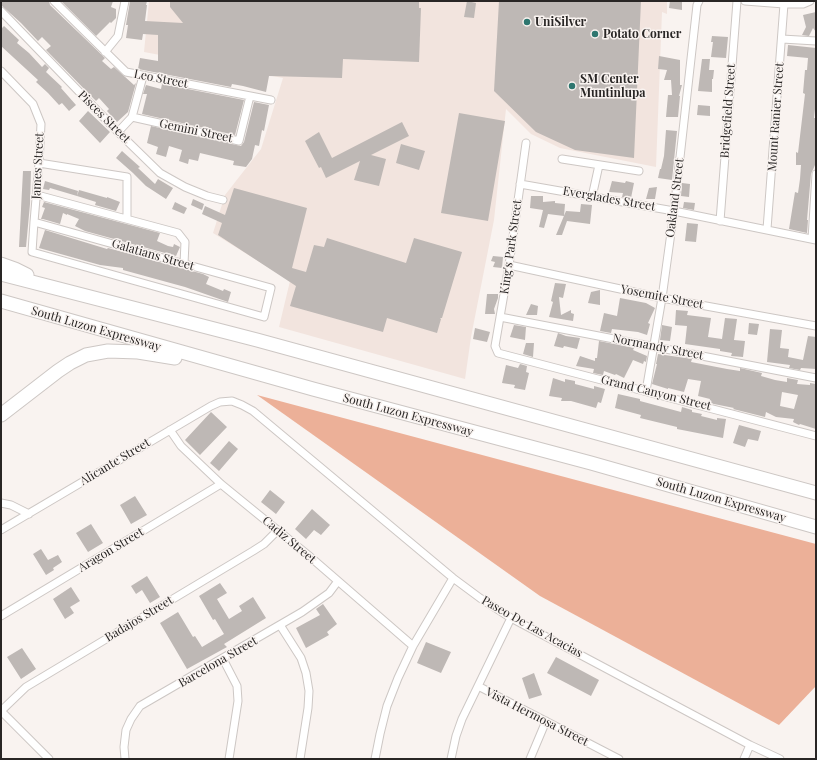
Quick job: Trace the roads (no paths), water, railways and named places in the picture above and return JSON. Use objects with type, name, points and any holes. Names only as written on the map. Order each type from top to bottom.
[{"type":"highway","points":[[1,264],[50,286]]},
{"type":"highway","points":[[1,274],[264,342],[816,493]]},
{"type":"highway","name":"South Luzon Expressway","points":[[1,301],[210,361],[591,463],[816,527]]},
{"type":"highway","points":[[1,416],[70,363],[93,353],[108,351],[134,352],[185,360],[210,361]]},
{"type":"street","name":"Leo Street","points":[[54,1],[126,72],[271,100]]},
{"type":"street","points":[[105,52],[118,36],[125,1]]},
{"type":"street","name":"Bridgefield Street","points":[[720,221],[737,1]]},
{"type":"street","points":[[745,1],[784,4],[803,4],[810,1]]},
{"type":"street","name":"Oakland Street","points":[[646,391],[662,298],[674,211],[698,3]]},
{"type":"street","name":"Mount Ranier Street","points":[[767,229],[784,4]]},
{"type":"street","name":"Pisces Street","points":[[1,11],[118,132],[160,173],[173,181],[207,196],[224,200]]},
{"type":"street","points":[[782,39],[816,41]]},
{"type":"street","name":"James Street","points":[[1,71],[34,104],[41,124],[32,252],[264,317],[271,288]]},
{"type":"street","points":[[118,132],[132,117],[143,76]]},
{"type":"street","name":"Gemini Street","points":[[132,117],[239,140],[250,96]]},
{"type":"street","name":"King's Park Street","points":[[496,351],[495,346],[509,265],[526,143]]},
{"type":"street","points":[[562,159],[638,171]]},
{"type":"street","points":[[39,163],[127,177],[127,219]]},
{"type":"street","points":[[592,196],[599,165]]},
{"type":"street","points":[[814,239],[816,174]]},
{"type":"street","name":"Everglades Street","points":[[520,184],[674,211],[814,239]]},
{"type":"street","points":[[37,195],[178,233],[185,242],[184,264]]},
{"type":"street","name":"Galatians Street","points":[[34,222],[271,288]]},
{"type":"street","name":"Yosemite Street","points":[[509,265],[662,298],[816,326]]},
{"type":"street","name":"Normandy Street","points":[[500,316],[816,378]]},
{"type":"street","name":"Grand Canyon Street","points":[[496,351],[500,354],[816,436]]},
{"type":"street","name":"Alicante Street","points":[[1,530],[211,406],[220,402],[232,401]]},
{"type":"street","name":"Paseo De Las Acacias","points":[[232,401],[253,411],[453,578],[480,598],[512,618],[750,745],[780,759]]},
{"type":"street","name":"Cadiz Street","points":[[170,430],[182,446],[221,484],[278,530],[413,646]]},
{"type":"street","name":"Aragon Street","points":[[1,616],[221,484]]},
{"type":"street","points":[[1,502],[29,514]]},
{"type":"street","name":"Badajos Street","points":[[1,711],[26,687],[253,551],[264,544],[278,530]]},
{"type":"street","points":[[375,759],[387,706],[413,646],[453,578]]},
{"type":"street","name":"Barcelona Street","points":[[125,759],[124,747],[126,730],[131,719],[140,706],[223,659],[316,603],[329,593],[338,581]]},
{"type":"street","points":[[451,759],[458,730],[512,618]]},
{"type":"street","points":[[280,625],[301,658],[309,691],[308,708],[300,759]]},
{"type":"street","points":[[223,659],[238,686],[238,701],[229,759]]},
{"type":"street","name":"Vista Hermosa Street","points":[[478,686],[619,759]]},
{"type":"street","points":[[1,711],[49,759]]},
{"type":"street","points":[[530,759],[546,721]]},
{"type":"street","points":[[744,759],[750,745]]},
{"type":"place","name":"UniSilver","points":[[527,22]]},
{"type":"place","name":"Potato Corner","points":[[595,34]]},
{"type":"place","name":"SM Center Muntinlupa","points":[[572,86]]}]
